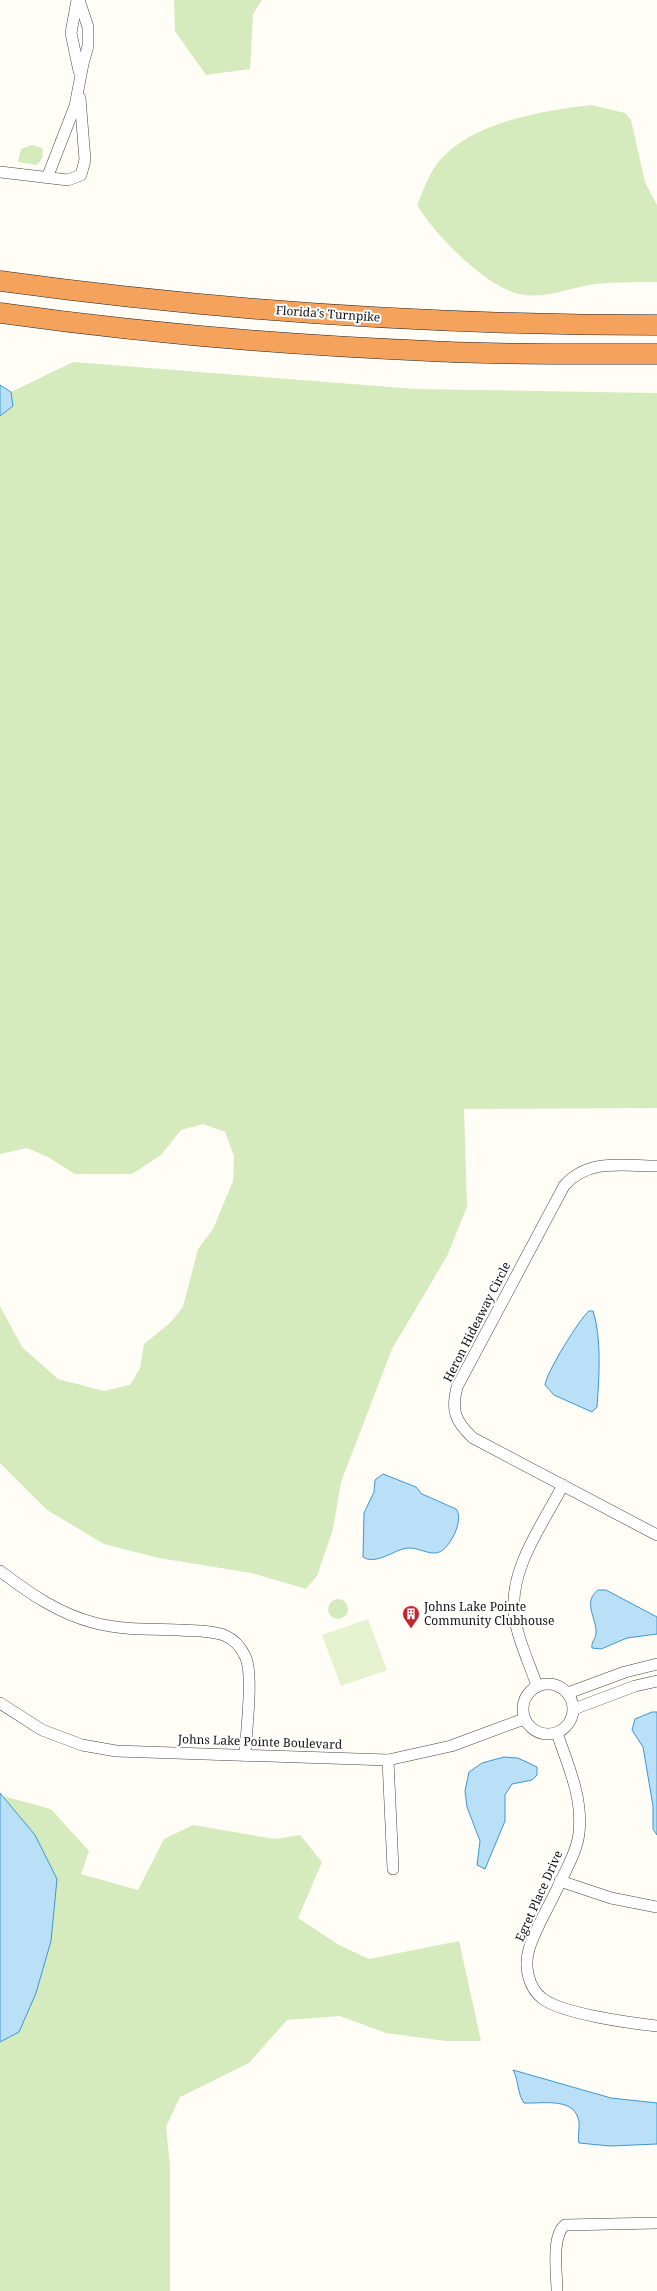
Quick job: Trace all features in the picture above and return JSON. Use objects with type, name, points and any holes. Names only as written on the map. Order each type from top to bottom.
[{"type":"highway","name":"Florida's Turnpike","points":[[0,281],[181,304],[305,314],[550,325],[657,325]]},
{"type":"highway","points":[[0,313],[172,333],[303,345],[430,352],[657,354]]},
{"type":"street","points":[[78,0],[71,33],[80,78]]},
{"type":"street","points":[[47,178],[75,106],[90,36],[86,20],[78,0]]},
{"type":"street","points":[[0,172],[68,180],[76,178],[84,170],[85,160],[79,90]]},
{"type":"street","name":"Heron Hideaway Circle","points":[[657,1166],[598,1166],[585,1169],[573,1175],[564,1186],[457,1387],[454,1401],[454,1413],[461,1427],[473,1438],[657,1535]]},
{"type":"street","points":[[538,1686],[518,1631],[514,1612],[514,1593],[526,1555],[563,1485]]},
{"type":"street","points":[[0,1571],[36,1598],[61,1611],[94,1623],[123,1628],[208,1632],[225,1636],[236,1642],[246,1656],[249,1670],[245,1755]]},
{"type":"street","points":[[568,1693],[625,1672],[657,1664]]},
{"type":"street","points":[[574,1709],[635,1686],[657,1681]]},
{"type":"street","points":[[550,1684],[560,1687],[568,1693],[574,1709],[571,1720],[566,1727],[557,1733],[540,1734],[531,1728],[524,1719],[522,1708],[524,1700],[528,1693],[538,1686],[550,1684]]},
{"type":"street","name":"Johns Lake Pointe Boulevard","points":[[0,1703],[42,1730],[82,1745],[116,1751],[388,1760],[451,1746],[524,1719]]},
{"type":"street","name":"Egret Place Drive","points":[[557,1733],[576,1788],[580,1813],[579,1834],[560,1881],[529,1949],[527,1968],[530,1984],[542,1998],[557,2006],[626,2022],[657,2026]]},
{"type":"street","points":[[388,1760],[393,1870]]},
{"type":"street","points":[[560,1881],[611,1898],[657,1907]]},
{"type":"street","points":[[557,2291],[556,2241],[561,2229],[571,2224],[657,2223]]},
{"type":"green space","points":[[174,0],[262,0],[253,14],[250,69],[206,75],[175,31]]},
{"type":"green space","points":[[591,105],[625,113],[631,120],[645,182],[657,205],[657,282],[619,282],[587,285],[551,294],[533,296],[510,291],[479,272],[464,259],[436,231],[425,217],[417,205],[426,184],[437,164],[451,150],[468,138],[487,128],[529,115]]},
{"type":"green space","points":[[32,145],[42,148],[43,155],[39,163],[37,165],[18,162],[21,149]]},
{"type":"green space","points":[[73,362],[415,389],[657,393],[657,1108],[464,1109],[467,1207],[447,1256],[392,1349],[341,1482],[333,1529],[317,1576],[306,1589],[251,1573],[159,1558],[104,1544],[47,1510],[0,1463],[0,1306],[22,1347],[58,1379],[104,1391],[130,1385],[140,1368],[144,1344],[170,1323],[183,1307],[198,1249],[213,1229],[233,1181],[234,1156],[225,1132],[203,1124],[181,1130],[161,1155],[132,1174],[75,1174],[48,1157],[27,1148],[0,1154],[0,416],[13,406],[11,392]]},
{"type":"green space","points":[[338,1599],[345,1602],[348,1609],[345,1616],[338,1619],[331,1616],[328,1609],[331,1602]]},
{"type":"green space","points":[[368,1619],[387,1670],[341,1686],[322,1635]]},
{"type":"green space","points":[[3,1796],[51,1809],[89,1851],[81,1874],[138,1890],[164,1839],[193,1825],[275,1839],[300,1835],[322,1862],[298,1918],[339,1945],[369,1959],[459,1941],[481,2041],[446,2041],[386,2033],[340,2016],[287,2020],[249,2063],[180,2097],[166,2127],[170,2165],[170,2291],[0,2291],[0,2042],[19,2032],[36,1993],[51,1941],[35,1835]]},
{"type":"water","points":[[0,385],[11,392],[13,406],[0,416]]},
{"type":"water","points":[[589,1311],[593,1311],[598,1333],[599,1346],[597,1407],[592,1412],[554,1395],[545,1385],[551,1369],[564,1346],[578,1324]]},
{"type":"water","points":[[383,1474],[416,1487],[422,1494],[456,1509],[458,1514],[457,1527],[446,1547],[436,1553],[407,1548],[378,1559],[372,1560],[363,1557],[364,1513],[374,1492],[375,1480]]},
{"type":"water","points":[[598,1590],[606,1590],[657,1617],[657,1634],[627,1638],[601,1649],[592,1648],[596,1628],[591,1611],[591,1600],[593,1595]]},
{"type":"water","points":[[652,1712],[657,1712],[657,1835],[653,1829],[653,1806],[643,1747],[632,1730],[635,1719]]},
{"type":"water","points":[[504,1757],[518,1758],[537,1767],[537,1775],[532,1780],[512,1784],[505,1795],[505,1821],[485,1869],[477,1865],[480,1841],[467,1807],[465,1791],[469,1772],[482,1763]]},
{"type":"water","points":[[0,1793],[35,1835],[57,1879],[51,1941],[36,1993],[19,2032],[0,2042]]},
{"type":"water","points":[[513,2070],[611,2098],[657,2103],[657,2144],[610,2146],[579,2143],[579,2121],[575,2111],[562,2104],[524,2103],[520,2095]]},
{"type":"place","name":"Johns Lake Pointe Community Clubhouse","points":[[411,1629]]}]
